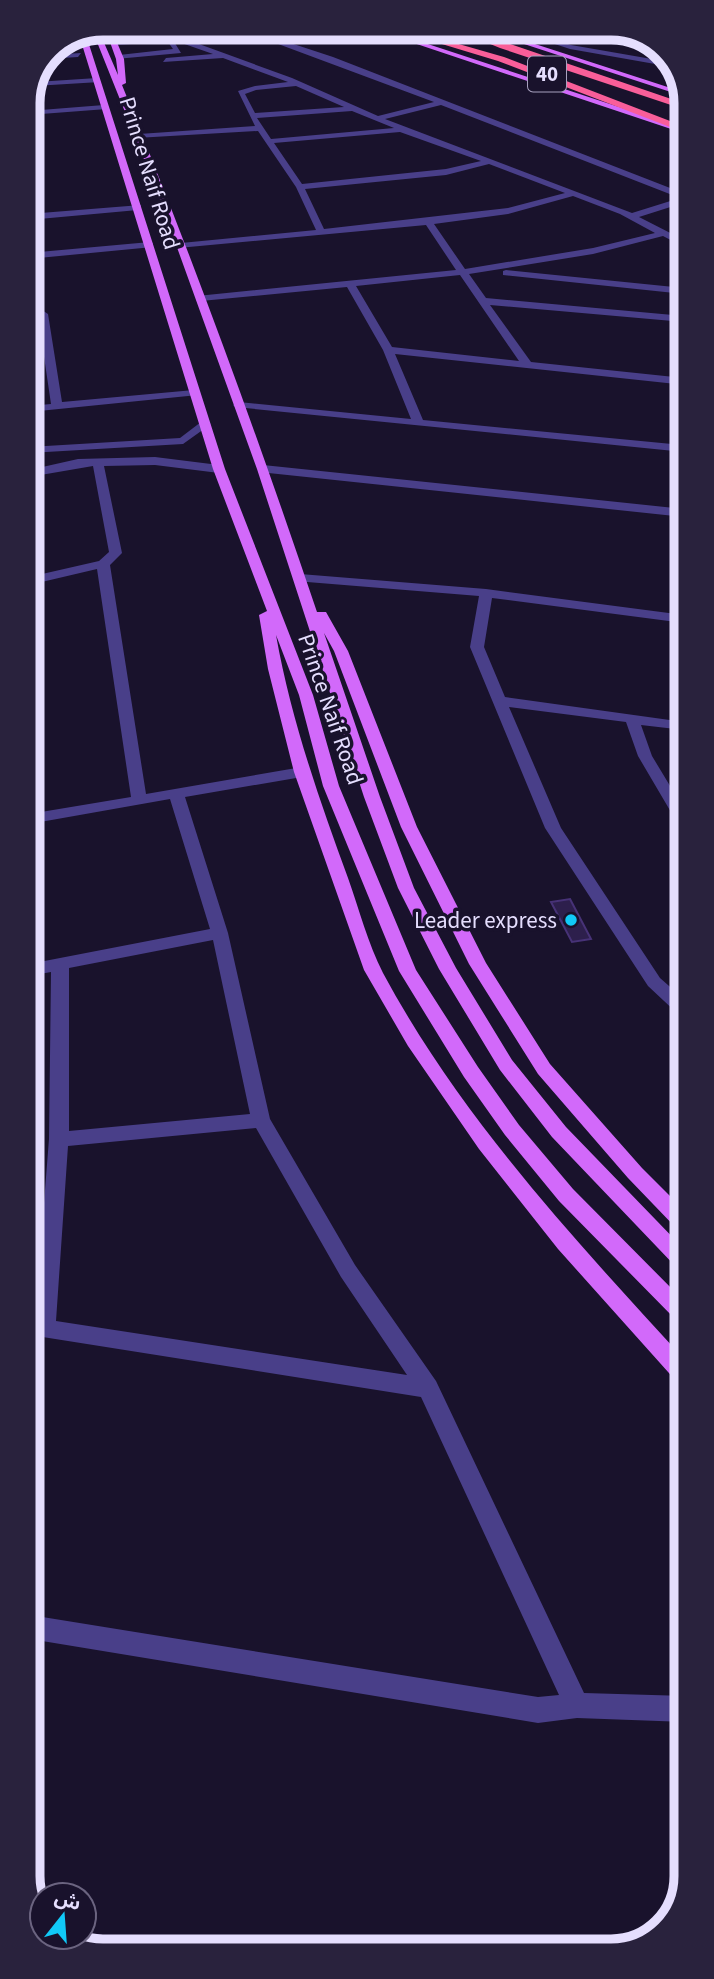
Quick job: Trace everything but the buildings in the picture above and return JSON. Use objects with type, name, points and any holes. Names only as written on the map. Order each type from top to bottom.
[{"type":"highway","points":[[435,40],[501,59],[674,126]]},
{"type":"highway","name":"40","points":[[446,40],[674,117]]},
{"type":"highway","name":"40","points":[[483,40],[674,103]]},
{"type":"highway","points":[[490,40],[527,53]]},
{"type":"main road","name":"Prince Naif Road","points":[[100,40],[123,93],[201,298],[263,469],[372,797],[406,888],[448,969],[506,1065],[559,1132],[674,1251]]},
{"type":"main road","points":[[113,40],[120,60],[123,93]]},
{"type":"main road","points":[[409,40],[674,127]]},
{"type":"main road","points":[[516,40],[672,90]]},
{"type":"main road","name":"Prince Naif Road","points":[[78,46],[96,77],[219,469],[306,695],[331,786],[408,971],[471,1072],[512,1130],[566,1195],[674,1305]]},
{"type":"main road","points":[[76,47],[78,55],[96,77]]},
{"type":"main road","points":[[527,53],[673,96]]},
{"type":"main road","points":[[300,578],[341,651],[409,827],[478,964],[544,1069],[635,1173],[674,1213]]},
{"type":"main road","points":[[261,581],[275,669],[302,772],[373,970],[414,1041],[485,1144],[565,1243],[674,1363]]},
{"type":"street","points":[[114,43],[170,40],[178,51],[120,60]]},
{"type":"street","points":[[182,40],[298,84],[377,119],[631,216],[674,238]]},
{"type":"street","points":[[274,40],[330,59],[674,194]]},
{"type":"street","points":[[548,40],[570,47],[658,63]]},
{"type":"street","points":[[62,56],[78,55]]},
{"type":"street","points":[[120,60],[228,56]]},
{"type":"street","points":[[44,82],[96,77]]},
{"type":"street","points":[[298,84],[244,90],[241,93],[252,116],[300,187],[321,232]]},
{"type":"street","points":[[377,119],[440,103]]},
{"type":"street","points":[[40,112],[104,107]]},
{"type":"street","points":[[252,116],[354,109]]},
{"type":"street","points":[[139,136],[261,128]]},
{"type":"street","points":[[271,141],[403,129]]},
{"type":"street","points":[[300,187],[446,172],[488,162]]},
{"type":"street","points":[[181,246],[428,222],[508,211],[572,194]]},
{"type":"street","points":[[631,216],[674,201]]},
{"type":"street","points":[[40,216],[138,207]]},
{"type":"street","points":[[428,222],[528,366]]},
{"type":"street","points":[[201,298],[478,271],[593,251],[665,233]]},
{"type":"street","points":[[40,255],[150,245]]},
{"type":"street","points":[[478,271],[674,290]]},
{"type":"street","points":[[351,285],[388,350],[418,421]]},
{"type":"street","points":[[484,301],[674,318]]},
{"type":"street","points":[[40,313],[43,314],[57,405]]},
{"type":"street","points":[[388,350],[674,381]]},
{"type":"street","points":[[40,407],[194,393]]},
{"type":"street","points":[[239,405],[674,447]]},
{"type":"street","points":[[40,449],[183,441],[205,424]]},
{"type":"street","points":[[40,471],[98,463],[155,461],[219,469]]},
{"type":"street","points":[[40,578],[103,564],[116,553],[98,463]]},
{"type":"street","points":[[263,469],[674,512]]},
{"type":"street","points":[[103,564],[139,799]]},
{"type":"street","points":[[300,578],[486,593],[674,618]]},
{"type":"street","points":[[486,593],[477,647],[553,828],[654,982],[674,1001]]},
{"type":"street","points":[[500,701],[674,725]]},
{"type":"street","points":[[632,719],[645,756],[674,804]]},
{"type":"street","points":[[40,817],[302,772]]},
{"type":"street","points":[[176,794],[220,933],[261,1120],[348,1271],[428,1388],[577,1705]]},
{"type":"street","points":[[40,968],[220,933]]},
{"type":"street","points":[[40,1309],[59,1139],[60,964]]},
{"type":"street","points":[[59,1139],[261,1120]]},
{"type":"street","points":[[40,1327],[428,1388]]},
{"type":"street","points":[[40,1629],[538,1710],[577,1705],[674,1709]]},
{"type":"place","name":"Leader express","points":[[571,920]]}]
